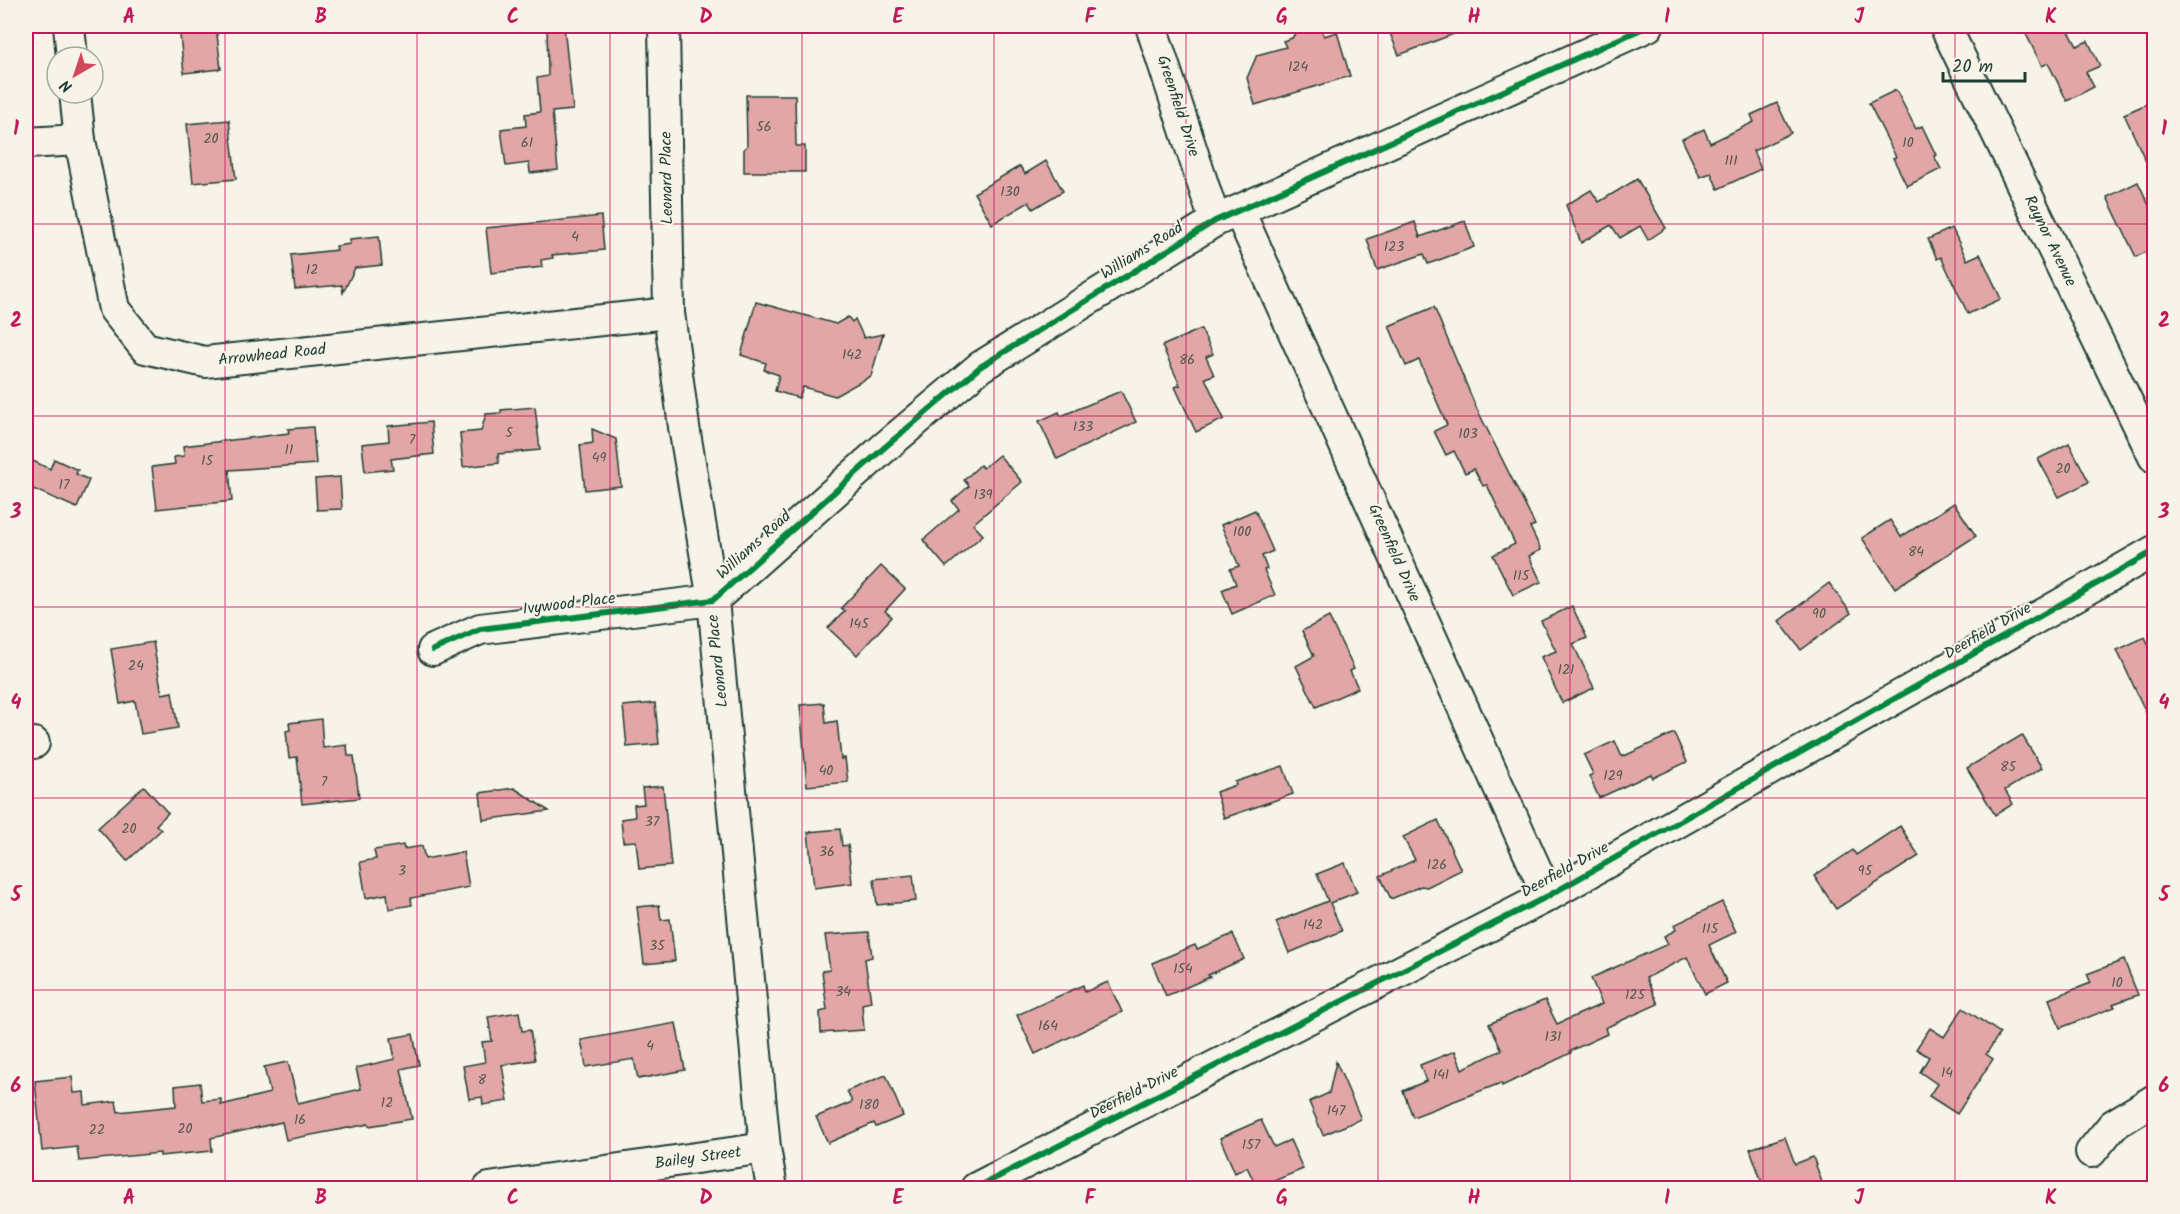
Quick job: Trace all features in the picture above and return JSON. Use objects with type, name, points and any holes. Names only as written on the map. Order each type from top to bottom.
[{"type":"street","points":[[69,26],[71,45]]},
{"type":"street","name":"Leonard Place","points":[[664,26],[669,313],[684,428],[712,600],[765,1148],[772,1188]]},
{"type":"street","name":"Greenfield Drive","points":[[1151,26],[1227,216],[1548,896]]},
{"type":"street","name":"Williams Road","points":[[712,600],[885,447],[980,367],[1227,216],[1648,26]]},
{"type":"street","name":"Raynor Avenue","points":[[1945,26],[2154,457]]},
{"type":"street","name":"Arrowhead Road","points":[[76,105],[80,140],[114,309],[145,348],[205,362],[669,313]]},
{"type":"street","points":[[26,143],[80,140]]},
{"type":"street","name":"Deerfield Drive","points":[[976,1188],[1548,896],[2154,551]]},
{"type":"street","name":"Ivywood Place","points":[[433,650],[480,629],[712,600]]},
{"type":"street","points":[[2091,1152],[2113,1125],[2154,1100]]},
{"type":"street","name":"Bailey Street","points":[[489,1188],[765,1148]]},
{"type":"building","points":[[179,26],[216,26],[221,69],[184,73]]},
{"type":"building","points":[[547,26],[564,26],[573,110],[552,112],[558,170],[530,173],[529,163],[506,166],[501,129],[526,126],[525,114],[540,112],[537,78],[548,76]]},
{"type":"building","points":[[1300,26],[1320,26],[1324,36],[1337,32],[1350,76],[1255,105],[1247,78],[1257,55],[1286,47],[1283,41],[1292,38]]},
{"type":"building","points":[[1387,26],[1471,26],[1472,27],[1399,55]]},
{"type":"building","points":[[2022,26],[2066,26],[2077,46],[2088,41],[2100,66],[2086,72],[2094,87],[2067,101],[2048,63],[2042,66]]},
{"type":"building","points":[[1896,90],[1916,129],[1922,126],[1941,169],[1907,186],[1893,158],[1896,157],[1869,103]]},
{"type":"building","points":[[746,95],[795,95],[796,146],[805,146],[805,172],[744,172],[744,149],[747,146]]},
{"type":"building","points":[[2154,101],[2154,179],[2124,114]]},
{"type":"building","points":[[1777,103],[1791,133],[1753,151],[1761,169],[1718,189],[1711,173],[1700,177],[1682,139],[1704,129],[1710,143],[1754,122],[1751,115]]},
{"type":"building","points":[[229,120],[236,179],[193,183],[187,124]]},
{"type":"building","points":[[1046,161],[1063,191],[1033,209],[1029,202],[992,224],[974,193],[1020,166],[1025,174]]},
{"type":"building","points":[[1637,179],[1666,228],[1648,240],[1640,226],[1620,238],[1611,225],[1581,243],[1566,205],[1591,190],[1599,202]]},
{"type":"building","points":[[2138,182],[2154,216],[2154,248],[2136,257],[2107,197]]},
{"type":"building","points":[[601,216],[604,250],[552,255],[553,258],[541,260],[542,267],[491,273],[486,228]]},
{"type":"building","points":[[1465,221],[1474,247],[1428,264],[1424,254],[1377,270],[1367,239],[1415,222],[1420,237]]},
{"type":"building","points":[[1952,228],[1967,260],[1980,254],[2001,299],[1968,314],[1941,257],[1937,259],[1928,239]]},
{"type":"building","points":[[379,236],[382,265],[355,268],[343,293],[342,285],[295,289],[291,255],[337,250],[336,246],[350,244],[350,239]]},
{"type":"building","points":[[756,302],[836,324],[848,317],[852,322],[855,319],[864,338],[883,334],[871,376],[835,396],[803,387],[799,398],[775,391],[779,375],[764,370],[766,363],[741,355]]},
{"type":"building","points":[[1434,307],[1475,405],[1535,525],[1530,527],[1541,550],[1529,556],[1541,582],[1513,595],[1493,555],[1515,544],[1487,485],[1483,486],[1474,469],[1465,473],[1454,451],[1446,455],[1434,431],[1447,425],[1419,360],[1406,366],[1389,326]]},
{"type":"building","points":[[1201,329],[1213,354],[1206,357],[1214,375],[1205,378],[1224,419],[1196,432],[1175,387],[1180,385],[1162,346]]},
{"type":"building","points":[[1121,391],[1136,422],[1057,459],[1039,421],[1059,412],[1061,416]]},
{"type":"building","points":[[535,407],[540,450],[498,454],[499,463],[463,467],[460,433],[481,431],[486,414],[501,413],[501,410]]},
{"type":"building","points":[[431,422],[434,454],[391,459],[393,469],[365,472],[362,444],[389,441],[388,426]]},
{"type":"building","points":[[313,427],[316,464],[229,470],[232,501],[157,509],[152,467],[175,464],[174,457],[184,456],[183,446],[289,433],[288,429]]},
{"type":"building","points":[[592,429],[616,439],[621,486],[585,490],[580,445],[593,443]]},
{"type":"building","points":[[2069,443],[2089,482],[2059,497],[2038,459]]},
{"type":"building","points":[[999,455],[1022,482],[973,524],[983,535],[946,567],[923,540],[959,509],[952,501],[969,486],[964,480],[980,465],[983,468]]},
{"type":"building","points":[[54,459],[78,470],[76,474],[89,480],[77,508],[26,486],[26,479],[33,461],[50,469]]},
{"type":"building","points":[[340,477],[342,509],[317,510],[315,479]]},
{"type":"building","points":[[1954,503],[1976,536],[1895,588],[1862,538],[1890,520],[1901,537]]},
{"type":"building","points":[[1255,510],[1273,551],[1262,556],[1267,569],[1264,570],[1275,595],[1232,614],[1222,590],[1236,584],[1230,569],[1239,566],[1221,525]]},
{"type":"building","points":[[881,566],[905,589],[885,611],[892,617],[857,655],[828,628],[845,611],[841,608]]},
{"type":"building","points":[[1829,583],[1851,613],[1801,650],[1779,621]]},
{"type":"building","points":[[1572,606],[1587,638],[1573,644],[1594,688],[1562,703],[1541,657],[1556,651],[1541,621]]},
{"type":"building","points":[[1329,617],[1354,669],[1350,671],[1358,688],[1316,707],[1296,666],[1314,656],[1302,631]]},
{"type":"building","points":[[2145,637],[2154,657],[2154,730],[2117,650]]},
{"type":"building","points":[[153,642],[162,694],[172,692],[178,728],[141,734],[135,701],[120,704],[111,649]]},
{"type":"building","points":[[655,703],[659,744],[627,747],[623,706]]},
{"type":"building","points":[[824,703],[826,723],[837,721],[841,759],[845,758],[848,782],[807,786],[800,705]]},
{"type":"building","points":[[321,719],[323,748],[347,745],[348,756],[354,756],[359,798],[302,804],[297,757],[289,758],[286,731],[290,730],[289,723]]},
{"type":"building","points":[[1674,733],[1687,762],[1653,778],[1651,774],[1599,798],[1589,776],[1593,774],[1584,755],[1615,741],[1622,757]]},
{"type":"building","points":[[2022,735],[2042,768],[2005,790],[2013,804],[1995,815],[1967,768]]},
{"type":"building","points":[[1283,766],[1293,794],[1224,818],[1216,792],[1236,785],[1235,782]]},
{"type":"building","points":[[144,786],[168,813],[156,825],[161,830],[127,861],[98,828]]},
{"type":"building","points":[[663,786],[671,866],[639,869],[636,841],[623,842],[621,819],[635,817],[634,805],[644,804],[642,788]]},
{"type":"building","points":[[514,788],[549,811],[483,820],[480,793]]},
{"type":"building","points":[[1438,820],[1461,870],[1427,887],[1421,886],[1391,899],[1380,876],[1415,860],[1403,837]]},
{"type":"building","points":[[1900,826],[1919,856],[1836,909],[1814,876],[1853,850],[1856,855]]},
{"type":"building","points":[[840,829],[842,846],[848,845],[852,883],[814,888],[808,832]]},
{"type":"building","points":[[403,845],[404,849],[422,846],[425,859],[463,852],[469,887],[411,898],[412,905],[389,909],[387,894],[366,898],[360,862],[376,859],[374,850]]},
{"type":"building","points":[[1345,863],[1357,892],[1330,903],[1342,931],[1289,953],[1276,922],[1328,901],[1317,874]]},
{"type":"building","points":[[913,875],[916,901],[877,905],[874,879]]},
{"type":"building","points":[[1722,902],[1736,932],[1709,945],[1727,983],[1705,994],[1687,957],[1646,978],[1658,1004],[1605,1028],[1607,1034],[1502,1086],[1501,1083],[1413,1117],[1403,1091],[1426,1081],[1420,1065],[1455,1051],[1462,1069],[1502,1050],[1489,1024],[1545,1000],[1557,1024],[1602,1004],[1591,978],[1668,944],[1664,936],[1676,930],[1674,925]]},
{"type":"building","points":[[659,905],[661,920],[670,919],[675,961],[644,964],[637,907]]},
{"type":"building","points":[[869,932],[872,957],[865,959],[871,1002],[862,1004],[864,1030],[821,1033],[820,1012],[827,1010],[822,971],[830,970],[825,935]]},
{"type":"building","points":[[1233,934],[1244,959],[1166,996],[1152,963],[1195,945],[1197,949]]},
{"type":"building","points":[[2124,960],[2138,995],[2113,1004],[2115,1007],[2060,1028],[2049,999],[2091,983],[2087,974]]},
{"type":"building","points":[[1108,982],[1122,1012],[1035,1054],[1017,1015],[1083,985],[1085,992]]},
{"type":"building","points":[[1963,1008],[2000,1033],[1986,1054],[1993,1059],[1957,1114],[1929,1096],[1937,1084],[1920,1072],[1929,1057],[1916,1049],[1930,1028],[1944,1037]]},
{"type":"building","points":[[519,1012],[522,1031],[530,1030],[535,1060],[502,1065],[508,1101],[483,1105],[482,1097],[469,1099],[463,1066],[485,1062],[482,1042],[492,1041],[488,1017]]},
{"type":"building","points":[[676,1023],[685,1070],[638,1079],[634,1059],[586,1067],[581,1040]]},
{"type":"building","points":[[413,1034],[419,1065],[401,1069],[412,1119],[369,1126],[369,1124],[286,1140],[282,1122],[211,1138],[212,1151],[160,1156],[160,1153],[79,1161],[77,1147],[42,1151],[35,1081],[72,1077],[74,1093],[84,1092],[85,1105],[116,1101],[118,1112],[176,1106],[175,1086],[200,1083],[202,1101],[221,1099],[221,1105],[270,1093],[264,1067],[288,1062],[298,1103],[361,1089],[356,1068],[395,1059],[391,1038]]},
{"type":"building","points":[[1336,1062],[1361,1119],[1323,1135],[1309,1102],[1329,1093]]},
{"type":"building","points":[[886,1075],[903,1116],[876,1127],[874,1123],[828,1143],[816,1117],[852,1102],[847,1091]]},
{"type":"building","points":[[1261,1120],[1274,1147],[1290,1140],[1303,1169],[1257,1188],[1247,1167],[1235,1173],[1220,1138]]},
{"type":"building","points":[[1785,1137],[1795,1164],[1813,1157],[1824,1188],[1764,1188],[1750,1149]]},
{"type":"cycle path","points":[[433,650],[480,629],[713,600],[885,447],[980,367],[1215,221],[1648,26]]},
{"type":"cycle path","points":[[976,1188],[1548,896],[2154,551]]}]
